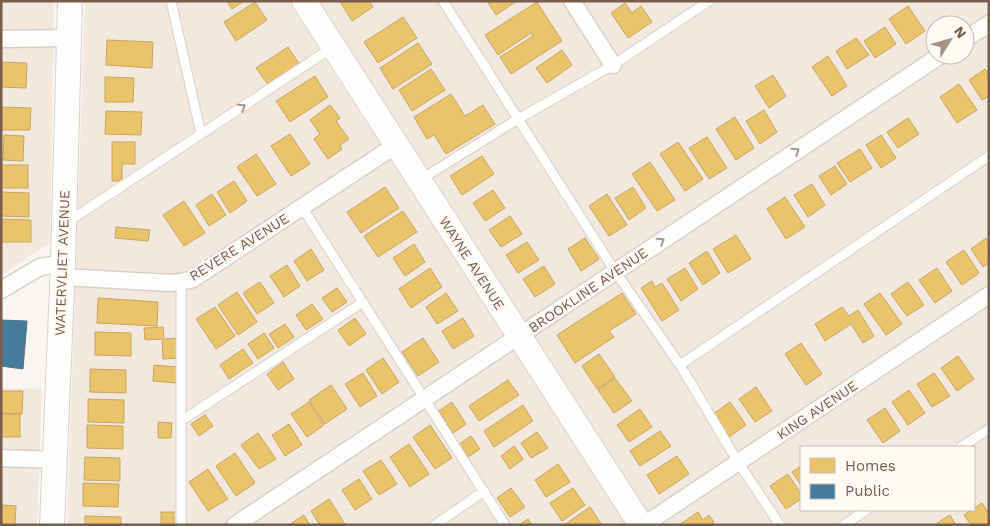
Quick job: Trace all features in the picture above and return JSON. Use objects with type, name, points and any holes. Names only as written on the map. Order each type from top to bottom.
[{"type":"main road","name":"WATERVLIET AVENUE","points":[[52,525],[63,270],[70,1]]},
{"type":"main road","name":"WAYNE AVENUE","points":[[304,1],[642,525]]},
{"type":"street","points":[[572,1],[613,65]]},
{"type":"street","points":[[975,33],[989,24]]},
{"type":"street","points":[[1,39],[70,38]]},
{"type":"street","name":"BROOKLINE AVENUE","points":[[235,525],[926,65]]},
{"type":"street","name":"REVERE AVENUE","points":[[1,290],[40,267],[181,282],[193,279],[396,145]]},
{"type":"street","name":"KING AVENUE","points":[[642,525],[989,295]]},
{"type":"street","points":[[1,458],[54,460]]},
{"type":"lane","points":[[172,1],[201,134]]},
{"type":"lane","points":[[443,1],[616,271],[680,365],[738,462],[780,525]]},
{"type":"lane","points":[[419,181],[518,119],[613,65],[707,2]]},
{"type":"lane","points":[[64,224],[333,47]]},
{"type":"lane","points":[[680,365],[989,156]]},
{"type":"lane","points":[[302,207],[506,525]]},
{"type":"lane","points":[[181,282],[181,525]]},
{"type":"lane","points":[[181,421],[363,302]]},
{"type":"lane","points":[[963,446],[989,429]]},
{"type":"lane","points":[[435,525],[484,491]]},
{"type":"lane","points":[[844,525],[865,511]]},
{"type":"shaded area","points":[[1,1],[54,1],[50,243],[1,275]]},
{"type":"shaded area","points":[[85,1],[288,1],[627,525],[67,525]]},
{"type":"shaded area","points":[[302,1],[989,1],[989,525],[631,525]]},
{"type":"shaded area","points":[[1,388],[42,389],[37,525],[1,525]]},
{"type":"building: Homes","points":[[227,1],[244,1],[232,9]]},
{"type":"building: Homes","points":[[343,1],[369,1],[373,7],[352,21],[341,3]]},
{"type":"building: Homes","points":[[487,1],[517,1],[496,15]]},
{"type":"building: Homes","points":[[255,2],[267,20],[236,41],[224,22]]},
{"type":"building: Homes","points":[[537,2],[562,41],[511,74],[500,57],[533,36],[531,33],[498,55],[485,35]]},
{"type":"building: Homes","points":[[625,3],[632,13],[641,6],[652,22],[628,38],[611,13]]},
{"type":"building: Homes","points":[[908,6],[925,31],[906,44],[889,19]]},
{"type":"building: Homes","points":[[403,17],[417,38],[378,63],[364,42]]},
{"type":"building: Homes","points":[[885,27],[896,44],[875,58],[864,41]]},
{"type":"building: Homes","points":[[856,38],[869,55],[847,69],[836,51]]},
{"type":"building: Homes","points":[[107,40],[153,42],[152,68],[106,65]]},
{"type":"building: Homes","points":[[418,43],[432,64],[393,89],[380,68]]},
{"type":"building: Homes","points":[[288,47],[300,65],[269,86],[256,68]]},
{"type":"building: Homes","points":[[562,50],[572,65],[547,83],[536,68]]},
{"type":"building: Homes","points":[[828,56],[847,86],[832,96],[812,67]]},
{"type":"building: Homes","points":[[1,62],[27,63],[26,88],[1,87]]},
{"type":"building: Homes","points":[[431,69],[445,90],[412,111],[399,90]]},
{"type":"building: Homes","points":[[985,69],[989,75],[989,96],[982,100],[969,80]]},
{"type":"building: Homes","points":[[773,75],[786,96],[769,108],[755,86]]},
{"type":"building: Homes","points":[[315,76],[328,97],[290,122],[276,101]]},
{"type":"building: Homes","points":[[105,77],[134,78],[133,102],[105,102]]},
{"type":"building: Homes","points":[[959,84],[977,110],[957,123],[940,97]]},
{"type":"building: Homes","points":[[451,94],[465,116],[483,105],[495,124],[446,154],[434,135],[427,139],[414,117]]},
{"type":"building: Homes","points":[[330,105],[340,118],[336,121],[349,139],[340,145],[342,149],[328,159],[314,139],[320,134],[310,120]]},
{"type":"building: Homes","points":[[1,107],[31,108],[30,130],[1,130]]},
{"type":"building: Homes","points":[[764,110],[777,132],[760,144],[746,121]]},
{"type":"building: Homes","points":[[106,111],[142,112],[141,135],[105,134]]},
{"type":"building: Homes","points":[[735,117],[754,148],[736,160],[716,129]]},
{"type":"building: Homes","points":[[908,118],[919,134],[898,148],[887,132]]},
{"type":"building: Homes","points":[[290,134],[310,164],[291,176],[271,146]]},
{"type":"building: Homes","points":[[4,135],[24,136],[23,161],[3,160]]},
{"type":"building: Homes","points":[[881,135],[896,158],[881,168],[866,145]]},
{"type":"building: Homes","points":[[707,137],[727,168],[709,179],[689,148]]},
{"type":"building: Homes","points":[[112,142],[135,142],[135,164],[122,164],[122,181],[112,181]]},
{"type":"building: Homes","points":[[678,142],[703,179],[685,191],[660,154]]},
{"type":"building: Homes","points":[[860,149],[872,168],[850,182],[837,163]]},
{"type":"building: Homes","points":[[256,154],[276,184],[257,196],[237,167]]},
{"type":"building: Homes","points":[[482,156],[494,174],[462,195],[450,176]]},
{"type":"building: Homes","points":[[650,162],[675,200],[657,211],[632,174]]},
{"type":"building: Homes","points":[[1,165],[28,165],[28,188],[1,188]]},
{"type":"building: Homes","points":[[835,166],[847,184],[831,195],[819,176]]},
{"type":"building: Homes","points":[[234,181],[247,201],[230,213],[217,192]]},
{"type":"building: Homes","points":[[812,184],[825,205],[808,217],[794,195]]},
{"type":"building: Homes","points":[[385,187],[399,208],[361,233],[347,212]]},
{"type":"building: Homes","points":[[633,187],[646,208],[629,220],[615,198]]},
{"type":"building: Homes","points":[[493,190],[505,208],[485,221],[473,203]]},
{"type":"building: Homes","points":[[1,192],[29,193],[29,217],[1,216]]},
{"type":"building: Homes","points":[[212,194],[226,215],[209,226],[196,205]]},
{"type":"building: Homes","points":[[607,194],[627,225],[609,236],[589,206]]},
{"type":"building: Homes","points":[[785,197],[805,227],[786,239],[767,209]]},
{"type":"building: Homes","points":[[184,201],[205,233],[184,246],[163,215]]},
{"type":"building: Homes","points":[[403,211],[417,232],[378,257],[364,236]]},
{"type":"building: Homes","points":[[510,216],[522,234],[501,247],[489,230]]},
{"type":"building: Homes","points":[[1,219],[31,220],[31,242],[1,242]]},
{"type":"building: Homes","points":[[116,227],[150,230],[148,241],[115,238]]},
{"type":"building: Homes","points":[[736,235],[751,259],[728,273],[713,249]]},
{"type":"building: Homes","points":[[585,238],[599,259],[581,271],[568,249]]},
{"type":"building: Homes","points":[[986,238],[989,242],[989,263],[983,267],[971,249]]},
{"type":"building: Homes","points":[[527,242],[539,260],[518,273],[506,255]]},
{"type":"building: Homes","points":[[414,244],[425,262],[405,276],[393,258]]},
{"type":"building: Homes","points":[[311,249],[324,270],[307,281],[294,261]]},
{"type":"building: Homes","points":[[964,250],[979,273],[962,285],[946,262]]},
{"type":"building: Homes","points":[[707,251],[720,273],[703,285],[689,263]]},
{"type":"building: Homes","points":[[287,265],[300,286],[284,297],[270,276]]},
{"type":"building: Homes","points":[[544,266],[555,284],[535,297],[523,279]]},
{"type":"building: Homes","points":[[430,268],[442,287],[411,308],[399,289]]},
{"type":"building: Homes","points":[[685,268],[698,289],[681,301],[667,279]]},
{"type":"building: Homes","points":[[937,268],[952,291],[935,303],[919,280]]},
{"type":"building: Homes","points":[[652,281],[655,287],[662,283],[679,310],[662,321],[641,288]]},
{"type":"building: Homes","points":[[260,282],[274,303],[257,314],[243,293]]},
{"type":"building: Homes","points":[[908,282],[924,305],[907,316],[891,294]]},
{"type":"building: Homes","points":[[337,288],[347,302],[332,312],[322,298]]},
{"type":"building: Homes","points":[[237,292],[257,322],[238,335],[218,305]]},
{"type":"building: Homes","points":[[446,293],[458,311],[437,324],[426,307]]},
{"type":"building: Homes","points":[[622,293],[636,314],[609,331],[614,337],[575,363],[557,335]]},
{"type":"building: Homes","points":[[880,293],[902,324],[886,335],[864,304]]},
{"type":"building: Homes","points":[[98,298],[158,302],[157,326],[97,323]]},
{"type":"building: Homes","points":[[312,304],[323,319],[306,330],[296,315]]},
{"type":"building: Homes","points":[[215,307],[235,336],[216,349],[196,319]]},
{"type":"building: Homes","points":[[842,307],[849,316],[858,310],[874,336],[863,343],[851,324],[825,341],[815,324]]},
{"type":"building: Homes","points":[[355,318],[366,334],[349,346],[338,330]]},
{"type":"building: Homes","points":[[463,318],[474,336],[453,349],[442,331]]},
{"type":"building: Homes","points":[[285,324],[294,337],[278,348],[269,334]]},
{"type":"building: Homes","points":[[163,327],[164,339],[179,338],[180,358],[163,359],[162,339],[145,340],[144,328]]},
{"type":"building: Homes","points":[[95,332],[131,333],[131,356],[95,355]]},
{"type":"building: Homes","points":[[264,333],[274,348],[258,359],[248,344]]},
{"type":"building: Homes","points":[[423,338],[439,362],[418,376],[402,352]]},
{"type":"building: Homes","points":[[801,343],[822,374],[806,385],[785,354]]},
{"type":"building: Homes","points":[[243,349],[253,363],[229,379],[220,365]]},
{"type":"building: Homes","points":[[599,354],[615,377],[597,389],[582,366]]},
{"type":"building: Homes","points":[[958,356],[974,379],[957,391],[941,368]]},
{"type":"building: Homes","points":[[383,358],[399,382],[382,394],[366,370]]},
{"type":"building: Homes","points":[[283,362],[294,379],[278,390],[267,374]]},
{"type":"building: Homes","points":[[154,365],[178,367],[177,383],[153,381]]},
{"type":"building: Homes","points":[[90,369],[126,370],[126,393],[90,392]]},
{"type":"building: Homes","points":[[363,373],[377,396],[360,407],[345,384]]},
{"type":"building: Homes","points":[[934,373],[950,396],[932,407],[917,384]]},
{"type":"building: Homes","points":[[615,378],[632,401],[614,413],[598,390]]},
{"type":"building: Homes","points":[[508,380],[519,395],[479,421],[469,406]]},
{"type":"building: Homes","points":[[331,385],[347,409],[325,424],[309,400]]},
{"type":"building: Homes","points":[[756,387],[772,411],[755,422],[739,399]]},
{"type":"building: Homes","points":[[909,390],[925,413],[908,425],[892,402]]},
{"type":"building: Homes","points":[[1,391],[23,391],[22,414],[1,413]]},
{"type":"building: Homes","points":[[88,399],[124,400],[124,423],[88,422]]},
{"type":"building: Homes","points":[[309,402],[324,425],[307,437],[291,414]]},
{"type":"building: Homes","points":[[452,402],[466,424],[453,433],[439,411]]},
{"type":"building: Homes","points":[[730,402],[746,425],[729,437],[713,414]]},
{"type":"building: Homes","points":[[523,405],[533,421],[494,447],[484,431]]},
{"type":"building: Homes","points":[[885,408],[900,431],[883,443],[867,420]]},
{"type":"building: Homes","points":[[640,409],[652,427],[629,442],[617,425]]},
{"type":"building: Homes","points":[[1,414],[20,414],[20,437],[1,437]]},
{"type":"building: Homes","points":[[205,415],[213,426],[199,436],[191,424]]},
{"type":"building: Homes","points":[[158,422],[172,423],[171,438],[158,438]]},
{"type":"building: Homes","points":[[289,424],[302,445],[285,456],[272,435]]},
{"type":"building: Homes","points":[[87,425],[123,426],[123,449],[87,448]]},
{"type":"building: Homes","points":[[430,425],[452,458],[435,469],[413,437]]},
{"type":"building: Homes","points":[[660,431],[671,446],[640,466],[630,451]]},
{"type":"building: Homes","points":[[537,432],[548,448],[531,458],[521,443]]},
{"type":"building: Homes","points":[[258,433],[276,459],[259,469],[241,445]]},
{"type":"building: Homes","points":[[471,436],[480,449],[468,457],[459,444]]},
{"type":"building: Homes","points":[[409,444],[429,474],[410,487],[390,457]]},
{"type":"building: Homes","points":[[514,446],[523,459],[510,469],[501,456]]},
{"type":"building: Homes","points":[[235,453],[255,483],[236,496],[216,466]]},
{"type":"building: Homes","points":[[677,456],[689,474],[659,494],[647,475]]},
{"type":"building: Homes","points":[[85,457],[120,458],[120,481],[84,480]]},
{"type":"building: Homes","points":[[381,460],[397,484],[379,495],[363,471]]},
{"type":"building: Homes","points":[[558,464],[570,482],[546,497],[535,480]]},
{"type":"building: Homes","points":[[800,467],[800,484],[792,472]]},
{"type":"building: Homes","points":[[208,469],[228,499],[208,511],[189,482]]},
{"type":"building: Homes","points":[[788,474],[800,492],[800,500],[786,509],[770,486]]},
{"type":"building: Homes","points":[[359,479],[372,499],[355,510],[342,490]]},
{"type":"building: Homes","points":[[83,483],[119,484],[118,507],[83,506]]},
{"type":"building: Homes","points":[[511,488],[525,507],[510,517],[497,498]]},
{"type":"building: Homes","points":[[573,488],[585,505],[562,521],[550,503]]},
{"type":"building: Homes","points":[[329,499],[345,524],[320,525],[311,511]]},
{"type":"building: Homes","points":[[982,503],[989,514],[989,525],[971,525],[964,515],[970,511],[975,511],[975,508]]},
{"type":"building: Homes","points":[[1,505],[16,506],[15,525],[1,525]]},
{"type":"building: Homes","points":[[590,507],[602,525],[564,525]]},
{"type":"building: Homes","points":[[161,512],[174,512],[174,525],[161,525]]},
{"type":"building: Homes","points":[[698,512],[703,520],[709,515],[714,522],[711,525],[679,525]]},
{"type":"building: Homes","points":[[304,515],[310,525],[289,525]]},
{"type":"building: Homes","points":[[950,515],[956,525],[934,525]]},
{"type":"building: Homes","points":[[85,516],[121,517],[121,525],[85,525]]},
{"type":"building: Homes","points":[[528,519],[532,525],[519,525]]},
{"type":"building: Public","points":[[1,320],[27,321],[23,369],[1,366]]}]
